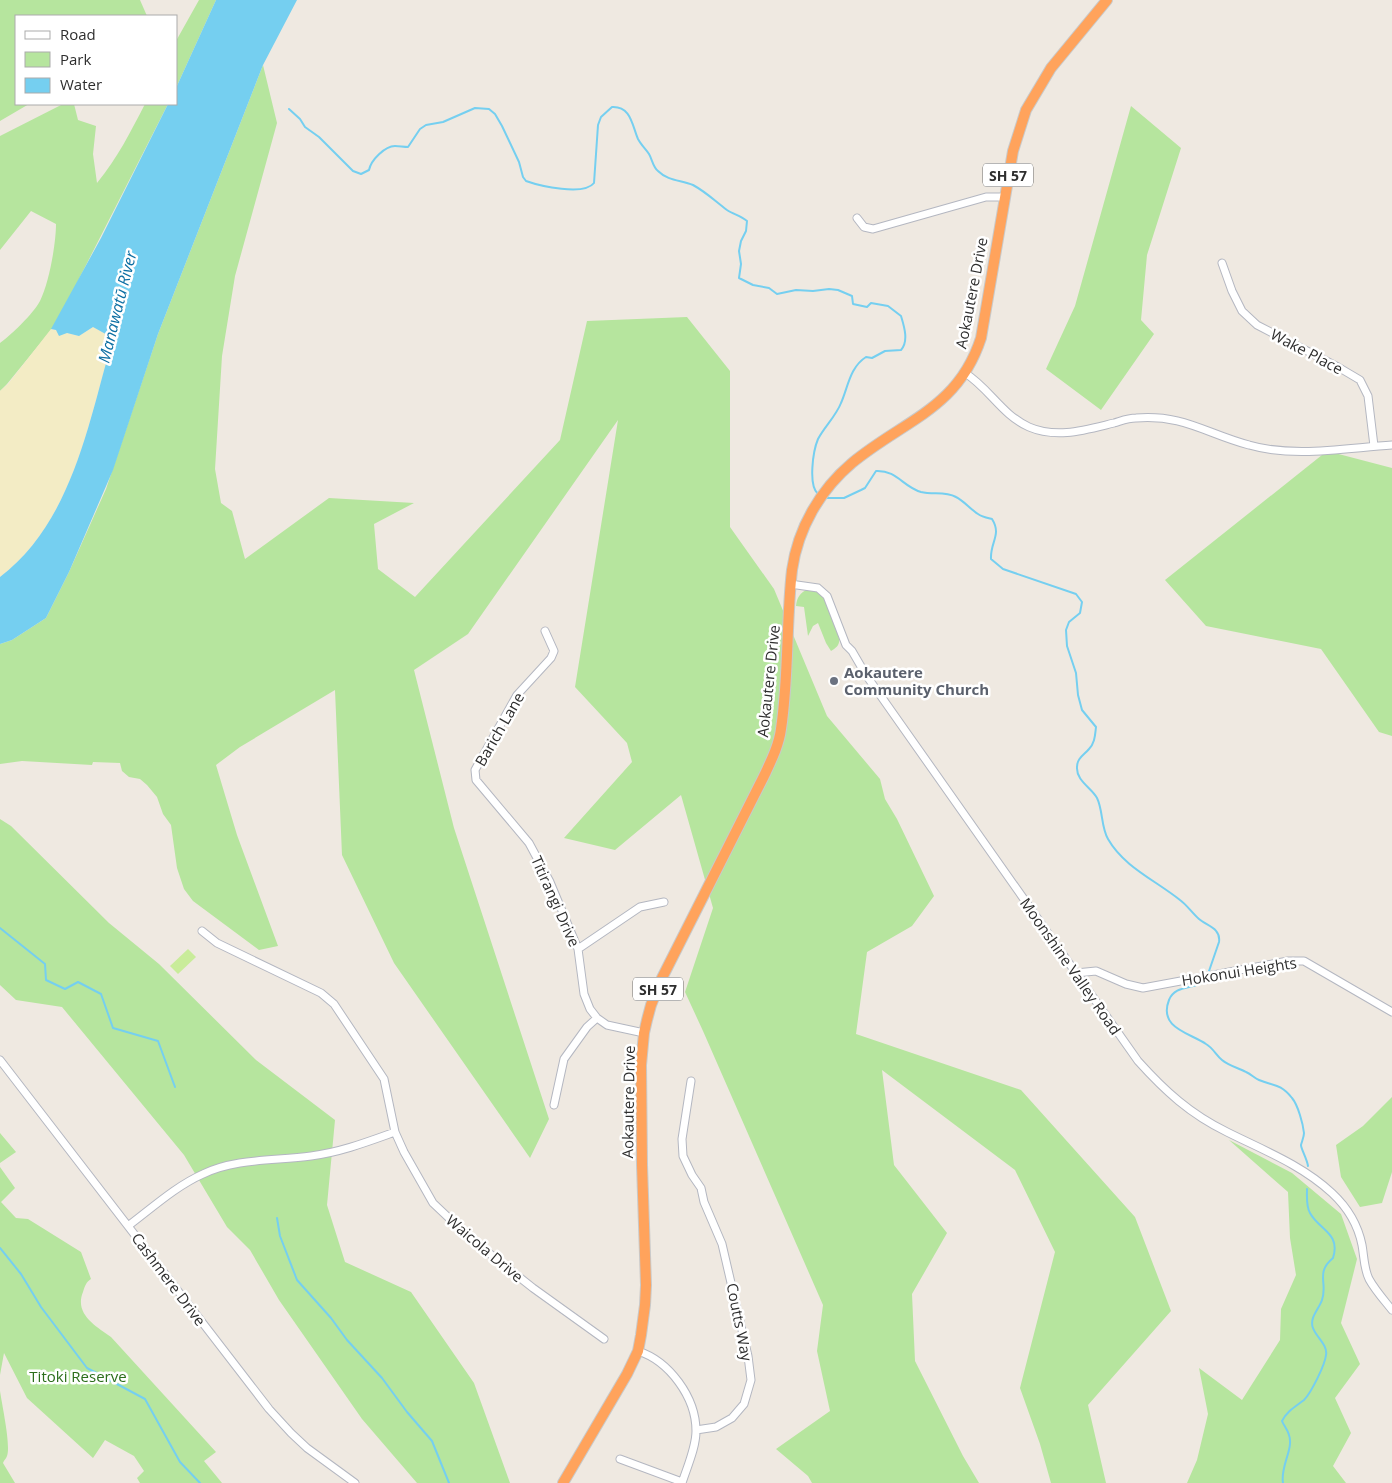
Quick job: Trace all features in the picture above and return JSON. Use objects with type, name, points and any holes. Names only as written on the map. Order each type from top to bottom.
[{"type":"highway","name":"Aokautere Drive","points":[[563,1483],[618,1393],[638,1351],[644,1320],[646,1285],[641,1064],[644,1033],[651,1005],[662,978],[764,776],[775,750],[781,730],[788,659],[790,584],[797,545],[816,504],[825,491],[853,462],[935,406],[965,373],[976,354],[981,338],[1013,150],[1022,122],[1030,102],[1051,68],[1107,0]]},
{"type":"street","points":[[857,218],[864,226],[873,228],[986,197],[1004,197]]},
{"type":"street","name":"Wake Place","points":[[1222,263],[1232,292],[1242,311],[1257,325],[1338,366],[1360,380],[1368,396],[1374,446]]},
{"type":"street","points":[[965,373],[1010,416],[1029,427],[1051,433],[1075,433],[1134,418],[1161,418],[1186,422],[1249,445],[1276,450],[1303,451],[1392,445]]},
{"type":"street","name":"Moonshine Valley Road","points":[[790,584],[818,588],[827,596],[846,645],[852,651],[866,675],[1138,1061],[1162,1087],[1193,1113],[1226,1132],[1261,1147],[1297,1168],[1332,1193],[1348,1211],[1357,1228],[1369,1278],[1392,1310]]},
{"type":"street","name":"Barich Lane","points":[[476,780],[475,770],[517,695],[551,658],[554,651],[545,631]]},
{"type":"street","name":"Titirangi Drive","points":[[476,780],[529,844],[550,882],[578,949],[584,994],[590,1009],[597,1018]]},
{"type":"street","points":[[578,949],[640,907],[664,902]]},
{"type":"street","name":"Waicola Drive","points":[[202,930],[217,943],[320,993],[334,1004],[384,1079],[395,1132],[404,1152],[433,1203],[470,1238],[532,1288],[604,1339]]},
{"type":"street","name":"Hokonui Heights","points":[[1076,973],[1096,971],[1126,984],[1143,988],[1288,961],[1304,961],[1392,1012]]},
{"type":"street","points":[[554,1105],[564,1058],[587,1027],[597,1018],[607,1025],[644,1033]]},
{"type":"street","name":"Cashmere Drive","points":[[0,1060],[269,1410],[307,1448],[355,1483]]},
{"type":"street","name":"Coutts Way","points":[[691,1081],[682,1148],[686,1164],[701,1188],[704,1202],[722,1244],[748,1356],[750,1380],[744,1404],[732,1418],[716,1427],[696,1430]]},
{"type":"street","points":[[128,1226],[173,1192],[203,1174],[234,1164],[340,1152],[395,1132]]},
{"type":"street","points":[[620,1458],[682,1482],[694,1444],[696,1430],[689,1400],[677,1380],[660,1362],[638,1351]]},
{"type":"green space","points":[[0,0],[140,0],[147,15],[15,15],[15,105],[27,105],[0,121]]},
{"type":"green space","points":[[199,0],[216,0],[178,84],[178,37]]},
{"type":"green space","points":[[263,65],[277,123],[235,276],[222,356],[215,469],[221,503],[232,511],[245,559],[329,498],[414,503],[374,524],[378,569],[415,597],[560,440],[587,321],[687,317],[730,371],[730,527],[774,589],[827,716],[880,779],[885,799],[897,819],[934,896],[912,926],[867,952],[856,1034],[1021,1090],[1135,1217],[1171,1311],[1088,1405],[1106,1483],[1051,1483],[1040,1444],[1020,1388],[1055,1252],[1015,1170],[882,1070],[894,1165],[947,1233],[912,1294],[915,1361],[963,1456],[979,1483],[812,1483],[808,1476],[776,1449],[830,1411],[817,1351],[823,1305],[685,992],[713,908],[681,795],[615,850],[564,838],[632,762],[627,743],[575,687],[618,420],[468,634],[414,670],[454,828],[549,1119],[530,1158],[394,963],[342,855],[335,690],[240,747],[216,765],[237,835],[278,946],[259,950],[193,901],[184,889],[177,868],[171,825],[163,814],[157,797],[140,779],[129,777],[122,771],[120,763],[93,762],[92,765],[22,761],[0,764],[0,644],[12,640],[46,618],[69,572],[106,489],[158,334]]},
{"type":"green space","points":[[61,105],[74,105],[78,120],[96,126],[93,154],[97,183],[117,155],[144,105],[167,105],[56,324],[0,391],[0,343],[22,324],[40,301],[51,263],[56,224],[31,211],[0,250],[0,136]]},
{"type":"green space","points":[[1131,106],[1181,148],[1147,255],[1141,320],[1154,334],[1101,410],[1046,369],[1075,306]]},
{"type":"green space","points":[[1327,451],[1392,468],[1392,736],[1379,732],[1321,649],[1206,626],[1165,580]]},
{"type":"green space","points":[[808,589],[822,595],[835,623],[839,643],[831,651],[818,623],[813,626],[808,636],[804,607],[796,606],[799,596]]},
{"type":"green space","points":[[0,819],[11,826],[109,923],[159,964],[256,1060],[335,1120],[327,1205],[345,1262],[411,1292],[474,1383],[510,1483],[417,1483],[362,1419],[279,1300],[250,1250],[227,1227],[184,1155],[62,1007],[16,1000],[0,985]]},
{"type":"green space","points":[[188,949],[196,957],[178,974],[170,966]]},
{"type":"green space","points":[[1392,1097],[1392,1172],[1382,1203],[1360,1207],[1341,1177],[1336,1145],[1363,1126]]},
{"type":"green space","points":[[0,1133],[16,1152],[0,1163]]},
{"type":"green space","points":[[1229,1140],[1292,1173],[1341,1214],[1357,1259],[1341,1323],[1360,1364],[1335,1398],[1351,1433],[1333,1466],[1346,1483],[1187,1483],[1197,1460],[1208,1414],[1199,1368],[1242,1400],[1280,1340],[1281,1309],[1296,1275],[1290,1238],[1288,1192]]},
{"type":"green space","name":"Titoki Reserve","points":[[0,1167],[15,1188],[1,1202],[16,1218],[28,1219],[81,1252],[91,1279],[86,1284],[81,1300],[81,1307],[84,1313],[93,1324],[111,1337],[216,1452],[204,1461],[222,1483],[140,1483],[137,1478],[144,1471],[134,1456],[105,1440],[93,1458],[27,1398],[4,1353],[0,1375]]},
{"type":"green space","name":"Titoki Reserve","points":[[0,1391],[8,1444],[7,1456],[3,1463],[15,1483],[0,1483]]},
{"type":"sand","points":[[93,327],[111,337],[111,345],[74,471],[44,529],[24,555],[0,577],[0,391],[8,384],[51,329],[79,336]]},
{"type":"water","name":"Manawatū River","points":[[216,0],[297,0],[263,65],[158,334],[113,470],[69,572],[46,618],[12,640],[0,644],[0,577],[24,555],[44,529],[60,501],[74,471],[111,345],[111,337],[93,327],[79,336],[67,333],[59,336],[56,330],[51,329],[101,238],[168,105],[178,105],[178,84]]},
{"type":"waterway","points":[[289,109],[300,119],[305,127],[319,137],[353,171],[361,174],[369,170],[375,158],[387,148],[395,146],[408,147],[420,129],[426,125],[443,122],[475,108],[489,109],[495,114],[502,126],[526,181],[561,189],[581,189],[589,187],[594,183],[598,125],[601,117],[612,107],[623,110],[630,117],[638,139],[658,171],[670,179],[693,185],[727,210],[747,221],[746,231],[739,251],[741,264],[739,278],[753,285],[769,288],[777,294],[796,290],[838,290],[852,296],[853,304],[867,307],[871,303],[888,306],[901,316],[905,338],[901,350],[885,351],[872,358],[866,357],[856,366],[839,408],[818,439],[814,451],[812,476],[815,490],[818,494]]},
{"type":"waterway","points":[[825,498],[844,498],[865,488],[876,471],[889,473],[921,492],[952,495],[980,515],[992,519],[996,534],[991,559],[1003,569],[1076,594],[1082,602],[1080,613],[1069,622],[1066,630],[1067,646],[1076,673],[1078,695],[1082,710],[1096,727],[1092,744],[1078,761],[1077,772],[1095,794],[1108,839],[1122,858],[1180,900],[1199,919],[1218,933],[1219,942],[1208,974]]},
{"type":"waterway","points":[[0,928],[45,964],[46,980],[65,989],[78,982],[101,994],[113,1028],[158,1041],[175,1087]]},
{"type":"waterway","points":[[1207,978],[1198,985],[1176,991],[1169,1000],[1168,1017],[1177,1028],[1208,1046],[1225,1062],[1259,1080],[1280,1087],[1288,1093],[1296,1105],[1301,1120],[1304,1133],[1301,1145],[1308,1166]]},
{"type":"waterway","points":[[1283,1483],[1283,1470],[1289,1452],[1290,1440],[1288,1431],[1282,1421],[1307,1396],[1325,1360],[1326,1351],[1324,1344],[1315,1331],[1312,1321],[1322,1300],[1323,1273],[1333,1258],[1335,1250],[1332,1237],[1314,1219],[1309,1210],[1307,1189]]},
{"type":"waterway","points":[[277,1218],[280,1236],[297,1280],[331,1318],[347,1340],[382,1378],[407,1412],[432,1441],[449,1483]]},
{"type":"waterway","points":[[0,1248],[21,1274],[41,1307],[87,1368],[145,1399],[180,1462],[200,1483]]},
{"type":"place","name":"Aokautere Community Church","points":[[834,681]]}]
